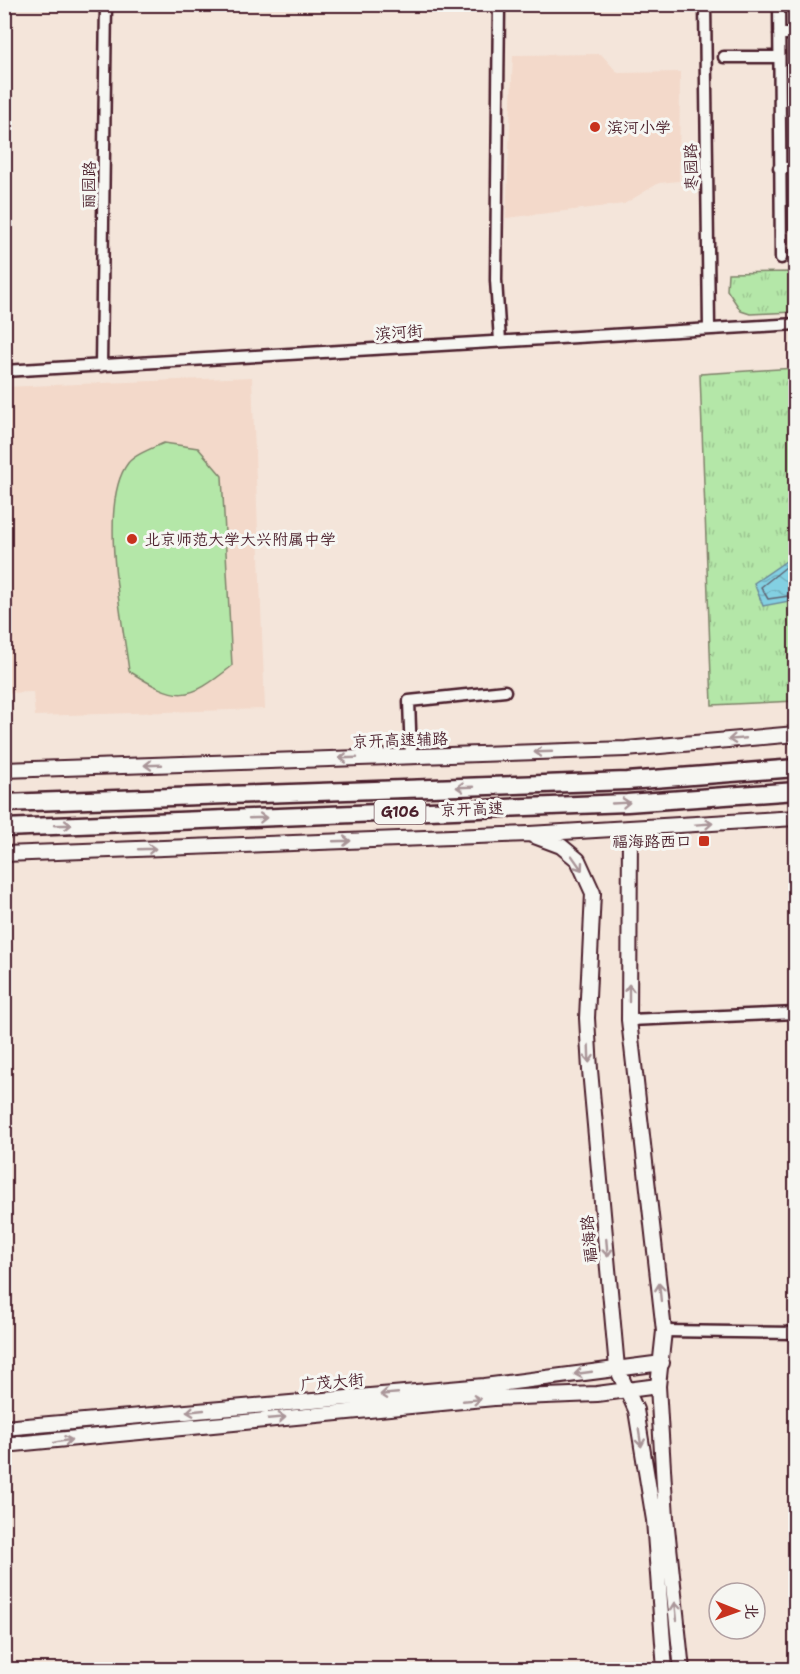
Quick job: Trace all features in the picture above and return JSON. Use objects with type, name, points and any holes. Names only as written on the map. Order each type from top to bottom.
[{"type":"highway","name":"京开高速","points":[[4,803],[627,781],[795,768]]},
{"type":"highway","name":"京开高速","points":[[4,828],[627,803],[795,791]]},
{"type":"main road","name":"京开高速辅路","points":[[4,770],[626,749],[795,734]]},
{"type":"main road","points":[[4,854],[529,834],[795,818]]},
{"type":"main road","points":[[630,829],[629,1020],[664,1331],[658,1386],[666,1518],[682,1670]]},
{"type":"main road","name":"福海路","points":[[529,834],[561,846],[578,860],[593,893],[587,1017],[617,1368],[636,1410],[654,1520],[665,1670]]},
{"type":"main road","name":"广茂大街","points":[[4,1426],[27,1426],[484,1386],[662,1363]]},
{"type":"main road","name":"广茂大街","points":[[7,1446],[494,1398],[597,1394],[658,1386]]},
{"type":"street","name":"丽园路","points":[[101,366],[106,4]]},
{"type":"street","points":[[499,4],[496,280],[500,341]]},
{"type":"street","name":"枣园路","points":[[705,4],[708,328]]},
{"type":"street","points":[[779,4],[777,57],[782,258]]},
{"type":"street","points":[[779,34],[795,34]]},
{"type":"street","points":[[724,57],[777,57]]},
{"type":"street","points":[[779,168],[795,168]]},
{"type":"street","name":"滨河街","points":[[4,371],[795,324]]},
{"type":"street","points":[[411,756],[409,701],[505,691]]},
{"type":"street","points":[[629,1020],[795,1013]]},
{"type":"street","points":[[664,1331],[795,1333]]},
{"type":"shaded area","name":"滨河小学","points":[[601,54],[618,73],[680,72],[679,181],[659,183],[624,204],[506,218],[513,55]]},
{"type":"shaded area","name":"北京师范大学大兴附属中学","points":[[252,377],[265,709],[35,716],[33,692],[5,693],[4,387]]},
{"type":"green space","points":[[795,272],[795,312],[750,314],[741,311],[727,290],[728,273]]},
{"type":"green space","points":[[795,368],[795,701],[712,705],[700,374]]},
{"type":"green space","points":[[164,443],[198,448],[222,476],[232,666],[204,686],[193,692],[182,694],[171,693],[159,688],[129,671],[115,564],[114,505],[119,481],[131,460]]},
{"type":"water","points":[[795,550],[795,600],[763,606],[754,583],[786,561]]},
{"type":"place","name":"滨河小学","points":[[595,127]]},
{"type":"place","name":"北京师范大学大兴附属中学","points":[[132,539]]},
{"type":"place","name":"福海路西口","points":[[704,841]]}]
